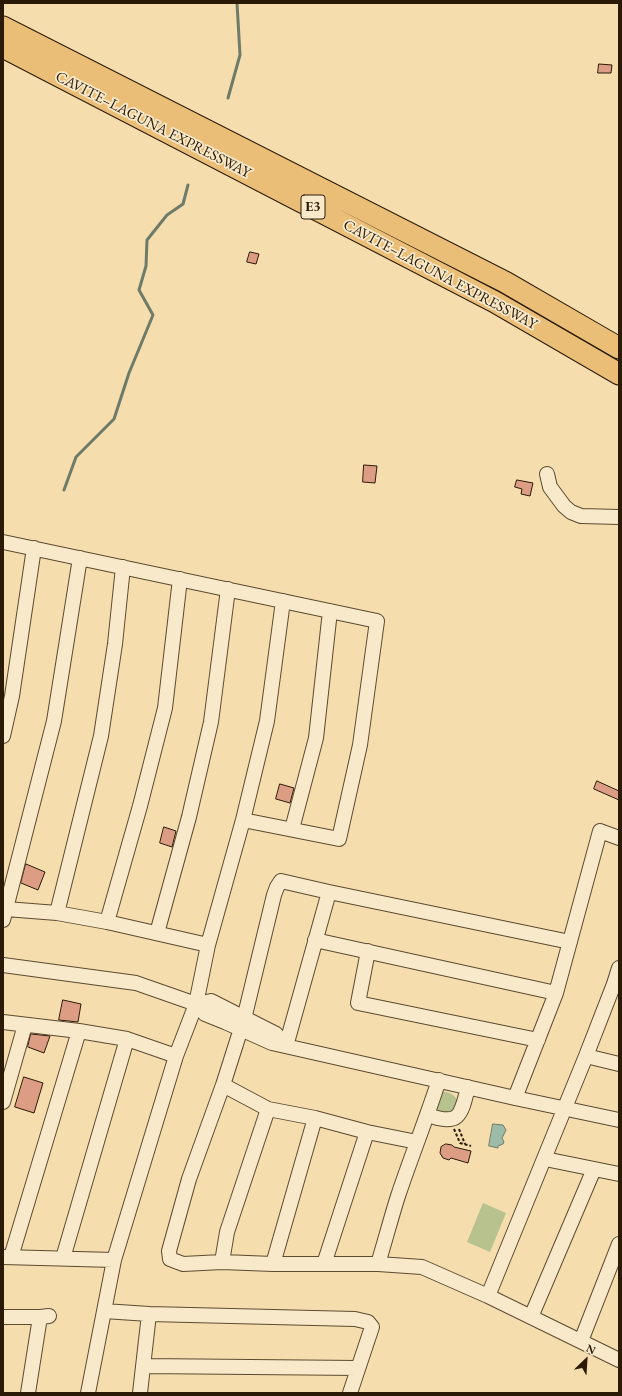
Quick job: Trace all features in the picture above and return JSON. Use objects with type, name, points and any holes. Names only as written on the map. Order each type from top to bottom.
[{"type":"highway","name":"CAVITE–LAGUNA EXPRESSWAY","points":[[3,27],[505,282],[619,348]]},
{"type":"highway","name":"CAVITE–LAGUNA EXPRESSWAY","points":[[3,47],[494,302],[619,374]]},
{"type":"street","points":[[547,474],[550,486],[564,506],[571,512],[582,516],[619,517]]},
{"type":"street","points":[[3,542],[377,621],[360,745],[339,839],[244,820]]},
{"type":"street","points":[[3,736],[14,689],[34,548]]},
{"type":"street","points":[[80,558],[54,721],[5,915],[57,913],[107,922],[208,944]]},
{"type":"street","points":[[57,913],[101,736],[115,644],[123,567]]},
{"type":"street","points":[[107,922],[140,806],[164,708],[180,579]]},
{"type":"street","points":[[157,933],[189,817],[211,722],[228,589]]},
{"type":"street","points":[[88,1393],[114,1260],[176,1056],[196,1004],[208,944],[244,820],[267,721],[283,601]]},
{"type":"street","points":[[292,829],[316,738],[330,611]]},
{"type":"street","points":[[515,1098],[556,993],[600,831],[619,838]]},
{"type":"street","points":[[570,942],[282,881],[277,887],[242,1023],[223,1085],[189,1179],[170,1251],[170,1259],[183,1264],[222,1262],[273,1264],[378,1264],[422,1267],[488,1296],[619,1360]]},
{"type":"street","points":[[286,1046],[329,892]]},
{"type":"street","points":[[315,940],[556,993]]},
{"type":"street","points":[[368,951],[358,1003],[538,1040]]},
{"type":"street","points":[[3,965],[136,983],[196,1004],[205,1014],[242,1023],[272,1043],[619,1120]]},
{"type":"street","points":[[488,1296],[565,1109],[619,968]]},
{"type":"street","points":[[3,1022],[79,1031],[128,1039],[176,1056]]},
{"type":"street","points":[[3,1102],[25,1025]]},
{"type":"street","points":[[79,1031],[7,1257],[114,1260]]},
{"type":"street","points":[[63,1258],[128,1039]]},
{"type":"street","points":[[586,1056],[619,1064]]},
{"type":"street","points":[[378,1264],[398,1197],[428,1115],[438,1080]]},
{"type":"street","points":[[223,1085],[268,1109],[315,1118],[367,1132],[417,1142]]},
{"type":"street","points":[[428,1115],[440,1119],[452,1119],[462,1110],[468,1087]]},
{"type":"street","points":[[222,1262],[227,1232],[268,1109]]},
{"type":"street","points":[[273,1264],[315,1118]]},
{"type":"street","points":[[324,1264],[367,1132]]},
{"type":"street","points":[[545,1159],[619,1174]]},
{"type":"street","points":[[531,1317],[594,1169]]},
{"type":"street","points":[[581,1341],[619,1244]]},
{"type":"street","points":[[104,1311],[149,1314],[356,1319],[368,1322],[372,1327],[350,1393]]},
{"type":"street","points":[[140,1393],[149,1314]]},
{"type":"street","points":[[3,1317],[45,1317],[28,1393]]},
{"type":"street","points":[[143,1366],[358,1368]]},
{"type":"path","points":[[452,1119],[460,1143],[471,1146]]},
{"type":"green space","points":[[443,1092],[452,1094],[457,1101],[454,1110],[449,1114],[438,1111],[435,1108],[439,1094]]},
{"type":"green space","points":[[483,1203],[506,1213],[490,1252],[467,1242]]},
{"type":"shaded area","points":[[493,1124],[503,1125],[506,1130],[502,1138],[504,1142],[498,1146],[498,1148],[489,1146]]},
{"type":"building","points":[[599,64],[612,65],[611,73],[598,73]]},
{"type":"building","points":[[250,252],[259,254],[256,264],[247,262]]},
{"type":"building","points":[[364,465],[377,466],[375,483],[363,482]]},
{"type":"building","points":[[517,480],[533,483],[530,496],[521,494],[522,489],[515,487]]},
{"type":"building","points":[[597,781],[619,791],[619,800],[594,789]]},
{"type":"building","points":[[280,784],[294,788],[290,803],[276,799]]},
{"type":"building","points":[[164,827],[176,831],[172,847],[160,843]]},
{"type":"building","points":[[26,864],[45,872],[38,890],[21,883]]},
{"type":"building","points":[[63,1000],[81,1004],[78,1022],[59,1020]]},
{"type":"building","points":[[31,1034],[50,1036],[44,1053],[28,1047]]},
{"type":"building","points":[[24,1077],[43,1083],[34,1113],[15,1107]]},
{"type":"building","points":[[446,1144],[471,1151],[468,1163],[451,1158],[449,1160],[443,1158],[440,1153],[441,1147]]},
{"type":"waterway","points":[[228,98],[240,55],[237,3]]},
{"type":"waterway","points":[[64,490],[76,457],[114,419],[129,373],[153,315],[139,290],[146,266],[147,240],[167,215],[183,204],[188,185]]}]
